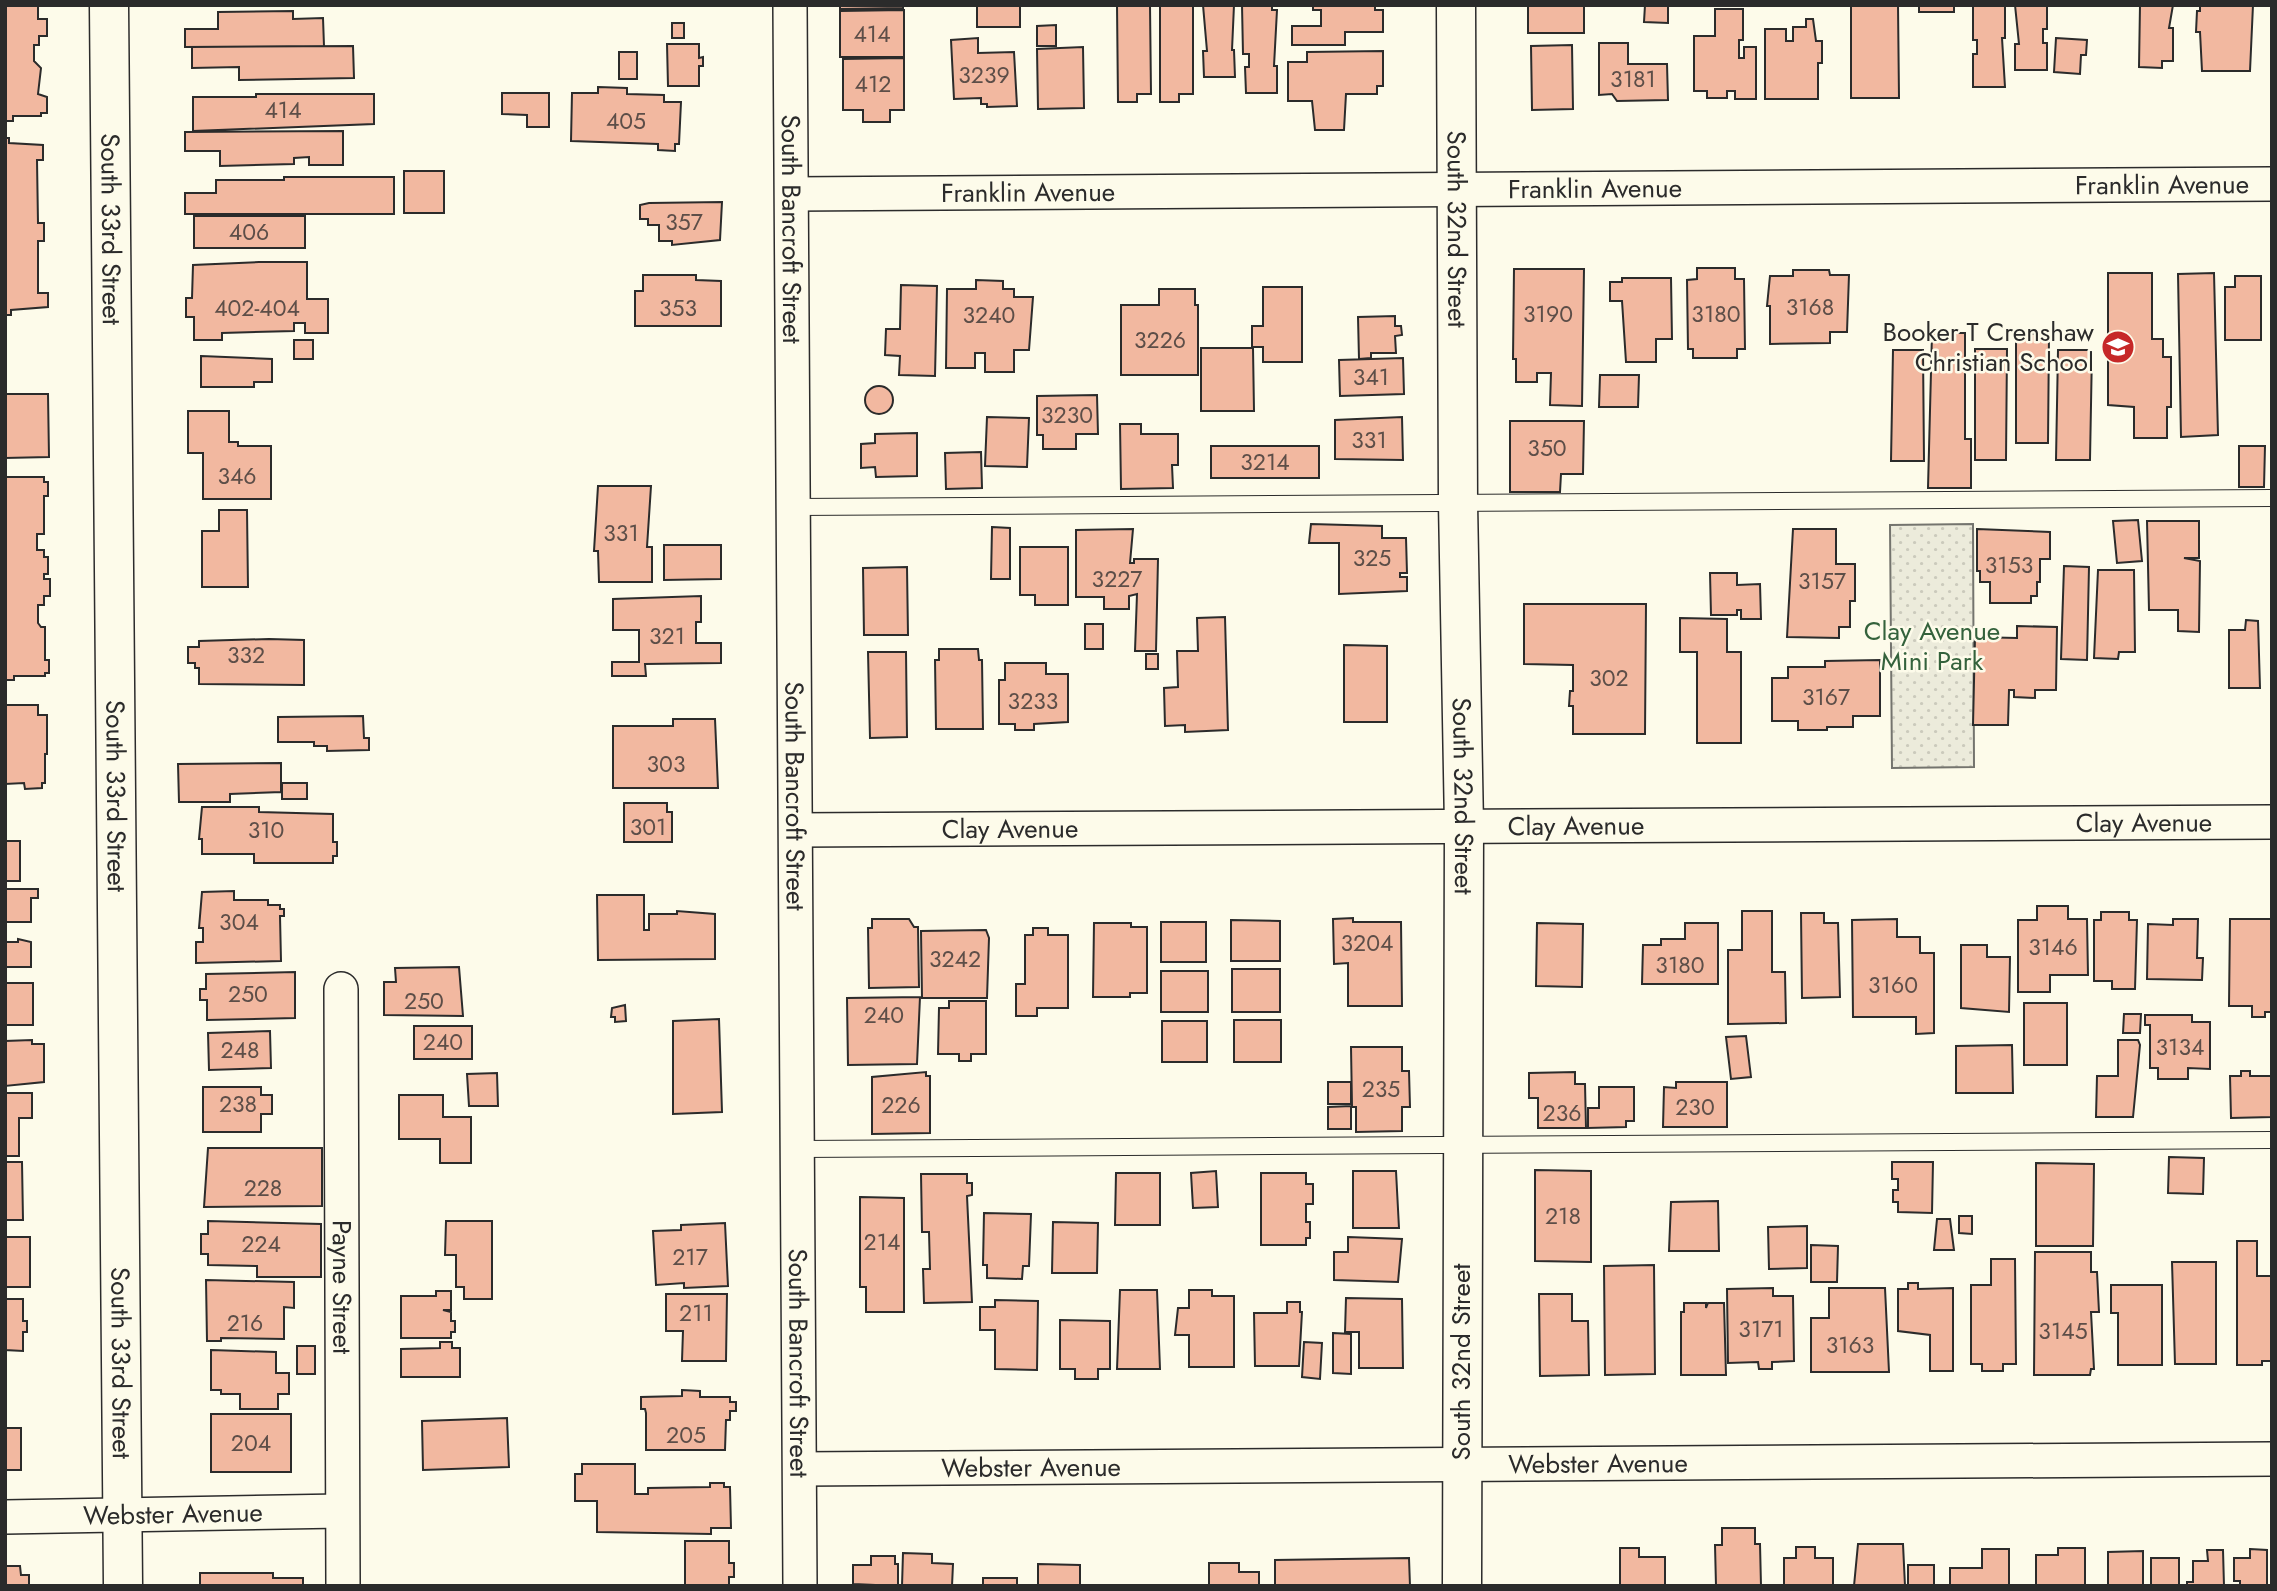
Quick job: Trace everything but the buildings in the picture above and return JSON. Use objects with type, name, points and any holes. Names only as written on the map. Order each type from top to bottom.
[{"type":"main road","name":"South 33rd Street","points":[[109,5],[123,1586]]},
{"type":"main road","name":"South 32nd Street","points":[[1456,5],[1458,503],[1464,826],[1462,1586]]},
{"type":"street","name":"South Bancroft Street","points":[[790,5],[800,1586]]},
{"type":"street","name":"Franklin Avenue","points":[[792,194],[2272,184]]},
{"type":"street","name":"Clay Avenue","points":[[796,830],[2272,822]]},
{"type":"street","name":"Payne Street","points":[[341,989],[343,1586]]},
{"type":"street","name":"Webster Avenue","points":[[800,1469],[2272,1459]]},
{"type":"street","name":"Webster Avenue","points":[[5,1517],[341,1511]]},
{"type":"lane","points":[[794,507],[2272,498]]},
{"type":"lane","points":[[798,1149],[2272,1140]]},
{"type":"green space","name":"Clay Avenue Mini Park","points":[[1973,524],[1974,767],[1892,768],[1890,525]]},
{"type":"place","name":"Booker T Crenshaw Christian School","points":[[2118,347]]}]
